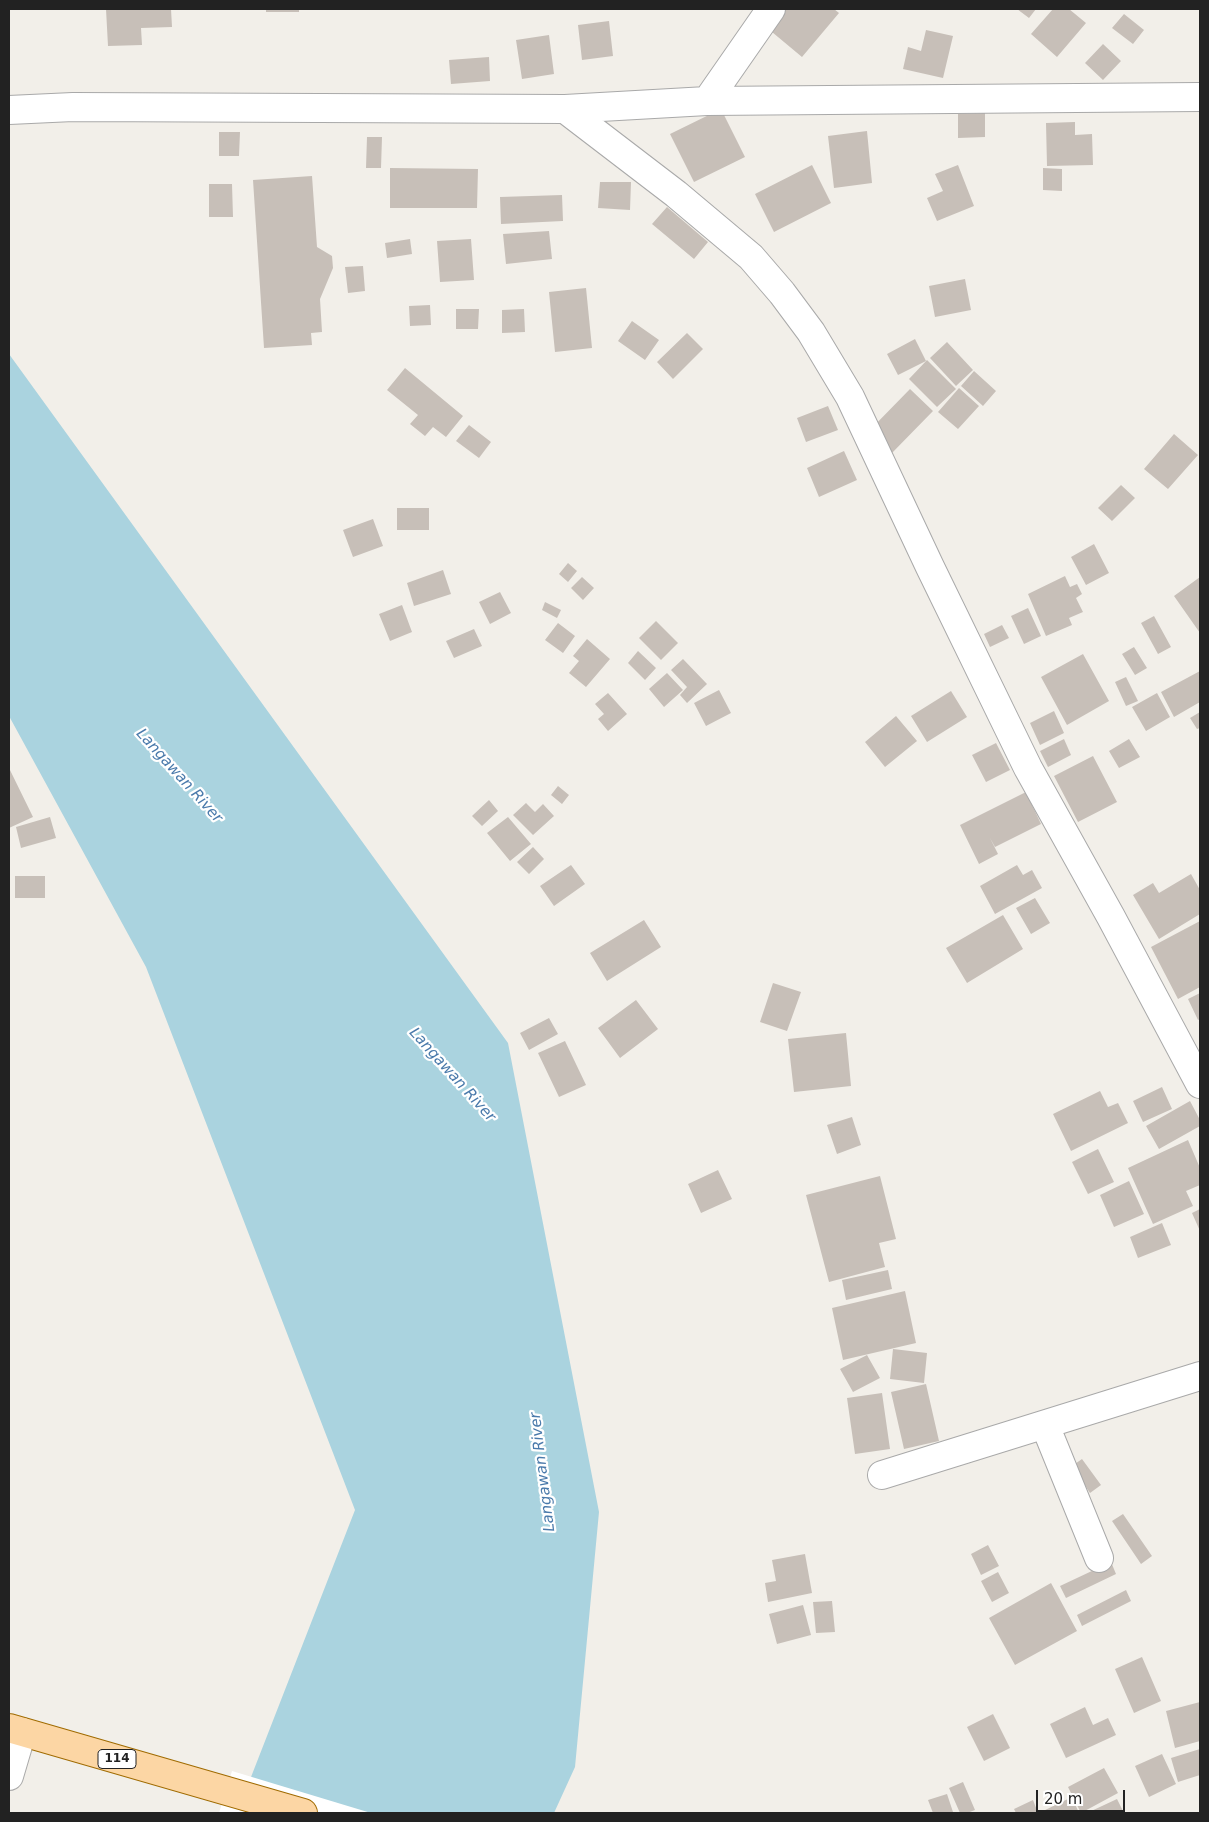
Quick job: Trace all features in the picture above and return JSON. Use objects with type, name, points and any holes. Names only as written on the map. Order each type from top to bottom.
[{"type":"main road","name":"114","points":[[15,1730],[303,1813]]},
{"type":"street","points":[[707,101],[771,9]]},
{"type":"street","points":[[9,110],[73,107],[565,109],[707,101],[1200,97]]},
{"type":"street","points":[[565,109],[676,194],[751,257],[782,293],[811,332],[850,397],[1028,768],[1200,1084]]},
{"type":"street","points":[[882,1475],[1200,1376]]},
{"type":"street","points":[[1045,1425],[1100,1558]]},
{"type":"street","points":[[9,1776],[15,1730]]},
{"type":"water","name":"Langawan River","points":[[9,354],[508,1043],[599,1512],[575,1767],[554,1813],[237,1813],[355,1510],[146,967],[9,716]]},
{"type":"pier","points":[[232,1771],[371,1813],[219,1813]]},
{"type":"building","points":[[106,9],[171,9],[172,27],[141,28],[142,45],[108,46]]},
{"type":"building","points":[[266,9],[299,9],[299,12],[266,12]]},
{"type":"building","points":[[782,9],[834,9],[839,13],[802,57],[766,27]]},
{"type":"building","points":[[1017,9],[1036,9],[1029,18]]},
{"type":"building","points":[[1053,9],[1069,9],[1086,23],[1057,57],[1031,34]]},
{"type":"building","points":[[1124,14],[1144,30],[1133,44],[1112,28]]},
{"type":"building","points":[[609,21],[613,56],[582,60],[578,25]]},
{"type":"building","points":[[926,30],[953,36],[943,78],[903,69],[908,47],[921,51]]},
{"type":"building","points":[[549,35],[554,74],[522,79],[516,40]]},
{"type":"building","points":[[1103,44],[1121,61],[1103,80],[1085,63]]},
{"type":"building","points":[[489,57],[490,81],[451,84],[449,60]]},
{"type":"building","points":[[721,109],[745,157],[694,182],[670,134]]},
{"type":"building","points":[[985,113],[985,137],[958,138],[958,114]]},
{"type":"building","points":[[1075,122],[1075,135],[1092,134],[1093,165],[1047,166],[1046,123]]},
{"type":"building","points":[[867,131],[872,183],[834,188],[828,136]]},
{"type":"building","points":[[219,132],[240,132],[239,156],[219,156]]},
{"type":"building","points":[[367,137],[382,137],[381,168],[366,168]]},
{"type":"building","points":[[812,165],[831,203],[774,232],[755,194]]},
{"type":"building","points":[[958,165],[974,206],[937,221],[927,198],[943,191],[935,174]]},
{"type":"building","points":[[390,168],[478,169],[477,208],[390,208]]},
{"type":"building","points":[[1043,168],[1062,169],[1062,191],[1043,190]]},
{"type":"building","points":[[312,176],[317,247],[332,256],[333,268],[320,299],[322,332],[311,333],[312,345],[264,348],[253,180]]},
{"type":"building","points":[[600,182],[631,182],[630,210],[598,208]]},
{"type":"building","points":[[209,184],[232,184],[233,217],[209,217]]},
{"type":"building","points":[[562,195],[563,221],[501,224],[500,197]]},
{"type":"building","points":[[667,207],[708,242],[694,259],[652,224]]},
{"type":"building","points":[[549,231],[552,259],[506,264],[503,234]]},
{"type":"building","points":[[410,239],[412,254],[387,258],[385,243]]},
{"type":"building","points":[[471,239],[474,280],[440,282],[437,241]]},
{"type":"building","points":[[363,266],[365,291],[348,293],[345,267]]},
{"type":"building","points":[[965,279],[971,310],[935,317],[929,286]]},
{"type":"building","points":[[586,288],[592,348],[555,352],[549,292]]},
{"type":"building","points":[[430,305],[431,325],[410,326],[409,306]]},
{"type":"building","points":[[456,309],[479,309],[478,329],[456,329]]},
{"type":"building","points":[[524,309],[525,332],[502,333],[502,310]]},
{"type":"building","points":[[632,321],[659,340],[645,360],[618,341]]},
{"type":"building","points":[[687,333],[703,349],[673,379],[657,362]]},
{"type":"building","points":[[915,339],[926,361],[898,375],[887,354]]},
{"type":"building","points":[[947,342],[973,370],[956,386],[930,358]]},
{"type":"building","points":[[927,360],[956,389],[937,407],[909,379]]},
{"type":"building","points":[[405,368],[463,416],[446,437],[433,427],[425,436],[410,424],[418,415],[387,390]]},
{"type":"building","points":[[974,371],[996,391],[983,406],[961,386]]},
{"type":"building","points":[[959,388],[979,406],[958,429],[938,412]]},
{"type":"building","points":[[910,389],[933,411],[891,454],[868,432]]},
{"type":"building","points":[[828,406],[838,430],[806,442],[797,418]]},
{"type":"building","points":[[469,425],[491,442],[479,458],[456,441]]},
{"type":"building","points":[[1174,434],[1198,455],[1168,489],[1144,469]]},
{"type":"building","points":[[844,451],[857,480],[819,497],[807,468]]},
{"type":"building","points":[[1121,485],[1135,498],[1112,521],[1098,508]]},
{"type":"building","points":[[397,508],[429,508],[429,530],[397,530]]},
{"type":"building","points":[[373,519],[383,546],[353,557],[343,530]]},
{"type":"building","points":[[1094,544],[1109,573],[1086,585],[1071,557]]},
{"type":"building","points":[[568,563],[577,571],[568,582],[559,574]]},
{"type":"building","points":[[443,570],[451,594],[414,606],[407,583]]},
{"type":"building","points":[[1065,576],[1070,587],[1077,584],[1082,594],[1076,598],[1083,612],[1069,618],[1072,625],[1046,636],[1028,594]]},
{"type":"building","points":[[582,577],[594,588],[583,600],[571,588]]},
{"type":"building","points":[[1200,577],[1200,633],[1174,596]]},
{"type":"building","points":[[500,592],[511,613],[490,624],[479,602]]},
{"type":"building","points":[[545,602],[561,610],[557,618],[542,610]]},
{"type":"building","points":[[402,605],[412,632],[390,641],[379,614]]},
{"type":"building","points":[[1028,608],[1041,636],[1024,644],[1011,616]]},
{"type":"building","points":[[1154,616],[1171,647],[1158,654],[1141,623]]},
{"type":"building","points":[[656,621],[678,643],[661,660],[639,638]]},
{"type":"building","points":[[558,623],[575,636],[563,653],[545,640]]},
{"type":"building","points":[[1002,625],[1009,638],[990,647],[984,634]]},
{"type":"building","points":[[474,629],[482,646],[454,658],[446,641]]},
{"type":"building","points":[[587,639],[610,659],[586,687],[569,673],[579,661],[573,656]]},
{"type":"building","points":[[1134,647],[1147,668],[1135,675],[1122,654]]},
{"type":"building","points":[[638,651],[656,668],[645,680],[628,663]]},
{"type":"building","points":[[1083,654],[1109,701],[1067,725],[1041,677]]},
{"type":"building","points":[[683,659],[707,684],[687,703],[680,695],[687,687],[671,670]]},
{"type":"building","points":[[1200,671],[1200,702],[1174,717],[1161,692]]},
{"type":"building","points":[[667,673],[683,690],[664,707],[649,689]]},
{"type":"building","points":[[1126,677],[1138,701],[1126,706],[1115,682]]},
{"type":"building","points":[[719,690],[731,713],[706,726],[694,703]]},
{"type":"building","points":[[951,691],[967,717],[927,742],[911,716]]},
{"type":"building","points":[[608,693],[627,714],[608,731],[598,719],[604,714],[595,704]]},
{"type":"building","points":[[1157,693],[1170,717],[1146,731],[1132,707]]},
{"type":"building","points":[[1054,711],[1064,733],[1040,745],[1030,723]]},
{"type":"building","points":[[1200,712],[1200,728],[1197,729],[1190,718]]},
{"type":"building","points":[[896,716],[917,741],[885,767],[865,742]]},
{"type":"building","points":[[1064,739],[1071,755],[1048,767],[1040,751]]},
{"type":"building","points":[[1129,739],[1140,757],[1119,768],[1109,751]]},
{"type":"building","points":[[996,743],[1010,770],[986,782],[972,755]]},
{"type":"building","points":[[1093,756],[1117,802],[1078,822],[1054,776]]},
{"type":"building","points":[[9,768],[33,817],[9,828]]},
{"type":"building","points":[[558,786],[569,795],[562,804],[551,795]]},
{"type":"building","points":[[1026,792],[1041,824],[995,847],[990,838],[998,854],[979,864],[960,825]]},
{"type":"building","points":[[489,800],[498,811],[482,826],[472,816]]},
{"type":"building","points":[[526,803],[535,812],[543,804],[554,816],[533,835],[513,815]]},
{"type":"building","points":[[50,817],[56,838],[21,848],[16,827]]},
{"type":"building","points":[[508,817],[531,844],[510,861],[487,833]]},
{"type":"building","points":[[533,847],[544,859],[529,874],[517,862]]},
{"type":"building","points":[[571,865],[585,884],[554,906],[540,886]]},
{"type":"building","points":[[1017,865],[1023,875],[1032,870],[1042,888],[995,914],[980,886]]},
{"type":"building","points":[[1191,874],[1200,890],[1200,914],[1159,939],[1133,895],[1153,883],[1159,893]]},
{"type":"building","points":[[15,876],[45,876],[45,898],[15,898]]},
{"type":"building","points":[[1035,898],[1050,923],[1031,934],[1016,908]]},
{"type":"building","points":[[1003,915],[1023,949],[967,983],[946,948]]},
{"type":"building","points":[[644,920],[661,947],[607,981],[590,953]]},
{"type":"building","points":[[1200,921],[1200,987],[1178,999],[1151,947]]},
{"type":"building","points":[[773,983],[801,992],[787,1031],[760,1022]]},
{"type":"building","points":[[1200,993],[1200,1019],[1198,1020],[1188,999]]},
{"type":"building","points":[[636,1000],[658,1029],[620,1058],[598,1028]]},
{"type":"building","points":[[549,1018],[558,1034],[529,1050],[520,1033]]},
{"type":"building","points":[[846,1033],[851,1086],[794,1092],[788,1039]]},
{"type":"building","points":[[565,1041],[586,1085],[559,1097],[538,1053]]},
{"type":"building","points":[[1162,1087],[1172,1109],[1143,1122],[1133,1101]]},
{"type":"building","points":[[1100,1091],[1108,1107],[1118,1103],[1128,1123],[1071,1151],[1053,1114]]},
{"type":"building","points":[[1190,1101],[1200,1120],[1200,1126],[1159,1149],[1146,1126]]},
{"type":"building","points":[[852,1117],[861,1145],[837,1154],[827,1125]]},
{"type":"building","points":[[1188,1140],[1200,1168],[1200,1185],[1186,1191],[1193,1206],[1153,1224],[1128,1168]]},
{"type":"building","points":[[1098,1149],[1114,1182],[1088,1194],[1072,1162]]},
{"type":"building","points":[[718,1170],[732,1199],[701,1213],[688,1184]]},
{"type":"building","points":[[880,1176],[896,1239],[879,1243],[885,1267],[829,1282],[806,1195]]},
{"type":"building","points":[[1129,1181],[1144,1214],[1114,1227],[1100,1195]]},
{"type":"building","points":[[1200,1209],[1200,1231],[1192,1213]]},
{"type":"building","points":[[1162,1223],[1171,1245],[1138,1258],[1130,1237]]},
{"type":"building","points":[[888,1270],[892,1289],[846,1300],[842,1280]]},
{"type":"building","points":[[905,1291],[916,1343],[843,1360],[832,1308]]},
{"type":"building","points":[[893,1349],[927,1353],[924,1383],[890,1379]]},
{"type":"building","points":[[867,1355],[880,1378],[853,1392],[840,1369]]},
{"type":"building","points":[[926,1384],[939,1441],[904,1449],[891,1392]]},
{"type":"building","points":[[882,1393],[890,1449],[855,1454],[847,1398]]},
{"type":"building","points":[[1082,1459],[1101,1485],[1090,1493],[1072,1466]]},
{"type":"building","points":[[1123,1514],[1152,1556],[1141,1564],[1112,1521]]},
{"type":"building","points":[[988,1545],[999,1566],[981,1575],[971,1554]]},
{"type":"building","points":[[805,1554],[812,1593],[768,1602],[765,1583],[776,1581],[772,1560]]},
{"type":"building","points":[[1111,1562],[1116,1574],[1066,1598],[1060,1586]]},
{"type":"building","points":[[998,1572],[1009,1593],[992,1602],[981,1581]]},
{"type":"building","points":[[1051,1583],[1077,1631],[1015,1665],[989,1618]]},
{"type":"building","points":[[1126,1590],[1131,1601],[1082,1626],[1077,1615]]},
{"type":"building","points":[[832,1601],[835,1632],[816,1633],[813,1602]]},
{"type":"building","points":[[803,1605],[811,1635],[777,1644],[769,1614]]},
{"type":"building","points":[[1142,1657],[1161,1701],[1134,1713],[1115,1669]]},
{"type":"building","points":[[1200,1702],[1200,1741],[1175,1748],[1166,1711]]},
{"type":"building","points":[[1085,1707],[1093,1725],[1108,1718],[1116,1735],[1066,1758],[1050,1724]]},
{"type":"building","points":[[993,1714],[1010,1748],[984,1761],[967,1727]]},
{"type":"building","points":[[1200,1749],[1200,1775],[1178,1782],[1171,1758]]},
{"type":"building","points":[[1162,1754],[1176,1784],[1149,1797],[1135,1766]]},
{"type":"building","points":[[1104,1768],[1118,1793],[1081,1813],[1068,1787]]},
{"type":"building","points":[[963,1782],[975,1810],[967,1813],[960,1813],[949,1788]]},
{"type":"building","points":[[947,1794],[953,1812],[933,1813],[928,1800]]},
{"type":"building","points":[[1072,1797],[1079,1813],[1041,1812]]},
{"type":"building","points":[[1117,1799],[1124,1813],[1087,1813]]},
{"type":"building","points":[[1033,1800],[1038,1813],[1016,1813],[1014,1809]]}]
